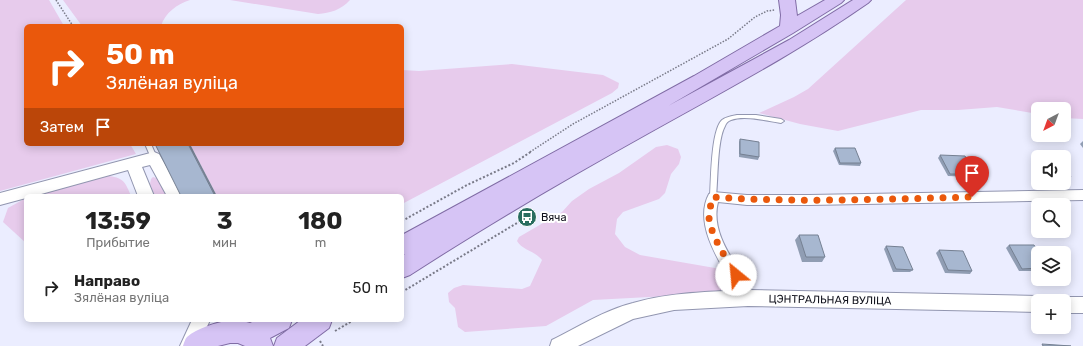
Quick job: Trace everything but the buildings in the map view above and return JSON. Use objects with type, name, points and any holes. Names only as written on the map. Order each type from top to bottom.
[{"type":"main road","points":[[404,245],[787,30],[836,0]]},
{"type":"main road","points":[[404,267],[498,210],[674,110],[791,48],[863,0]]},
{"type":"main road","points":[[787,30],[789,15],[788,4]]},
{"type":"main road","points":[[195,346],[218,333],[230,331],[246,333],[275,322]]},
{"type":"main road","points":[[286,346],[324,332]]},
{"type":"street","points":[[0,199],[154,158],[174,194]]},
{"type":"street","points":[[133,164],[145,194]]},
{"type":"street","points":[[748,298],[717,240],[713,229],[709,214],[713,197],[747,200],[809,200],[1083,195]]},
{"type":"street","name":"ЦЭНТРАЛЬНАЯ ВУЛІЦА","points":[[559,346],[610,320],[632,311],[674,302],[748,298],[1031,304]]},
{"type":"street","points":[[1071,305],[1083,305]]},
{"type":"street","points":[[189,346],[199,322]]},
{"type":"lane","points":[[713,197],[721,130],[724,122],[730,118],[741,117],[781,121]]},
{"type":"lane","points":[[149,146],[154,158]]},
{"type":"path","points":[[56,0],[72,24]]},
{"type":"path","points":[[404,220],[467,185],[514,163],[578,121],[728,39],[746,22],[759,14],[788,4]]},
{"type":"path","points":[[404,291],[527,217]]},
{"type":"path","points":[[324,332],[349,322]]},
{"type":"shaded area","points":[[0,0],[49,0],[63,24],[24,24],[24,146],[131,146],[136,154],[0,191]]},
{"type":"shaded area","points":[[63,0],[190,0],[172,10],[165,17],[162,24],[81,24]]},
{"type":"shaded area","points":[[230,0],[350,0],[335,10],[318,14]]},
{"type":"shaded area","points":[[906,0],[1083,0],[1083,119],[1071,118],[1071,102],[1031,102],[1031,113],[997,107],[958,110],[921,110],[838,131],[800,124],[759,113],[808,89]]},
{"type":"shaded area","points":[[512,64],[603,75],[619,83],[618,88],[612,93],[404,203],[404,194],[216,194],[191,146],[404,146],[404,70],[419,71]]},
{"type":"shaded area","points":[[667,145],[678,149],[681,157],[679,164],[671,174],[665,193],[659,199],[623,212],[617,219],[615,234],[625,247],[640,255],[719,269],[727,276],[731,289],[725,293],[593,300],[546,326],[465,332],[458,327],[455,308],[449,302],[448,293],[454,288],[463,285],[522,289],[530,286],[542,260],[536,254],[525,249],[519,244],[517,241],[519,237],[562,212],[572,201],[589,189],[619,173],[656,147]]},
{"type":"shaded area","points":[[103,175],[122,180],[130,194],[40,194]]},
{"type":"shaded area","points":[[153,177],[159,179],[169,194],[154,194],[150,184]]},
{"type":"shaded area","points":[[24,199],[24,241],[3,222],[8,208]]},
{"type":"place","name":"Вяча","points":[[527,217]]},
{"type":"route","points":[[736,275],[717,240],[711,223],[709,214],[713,197],[747,200],[972,197]]}]
